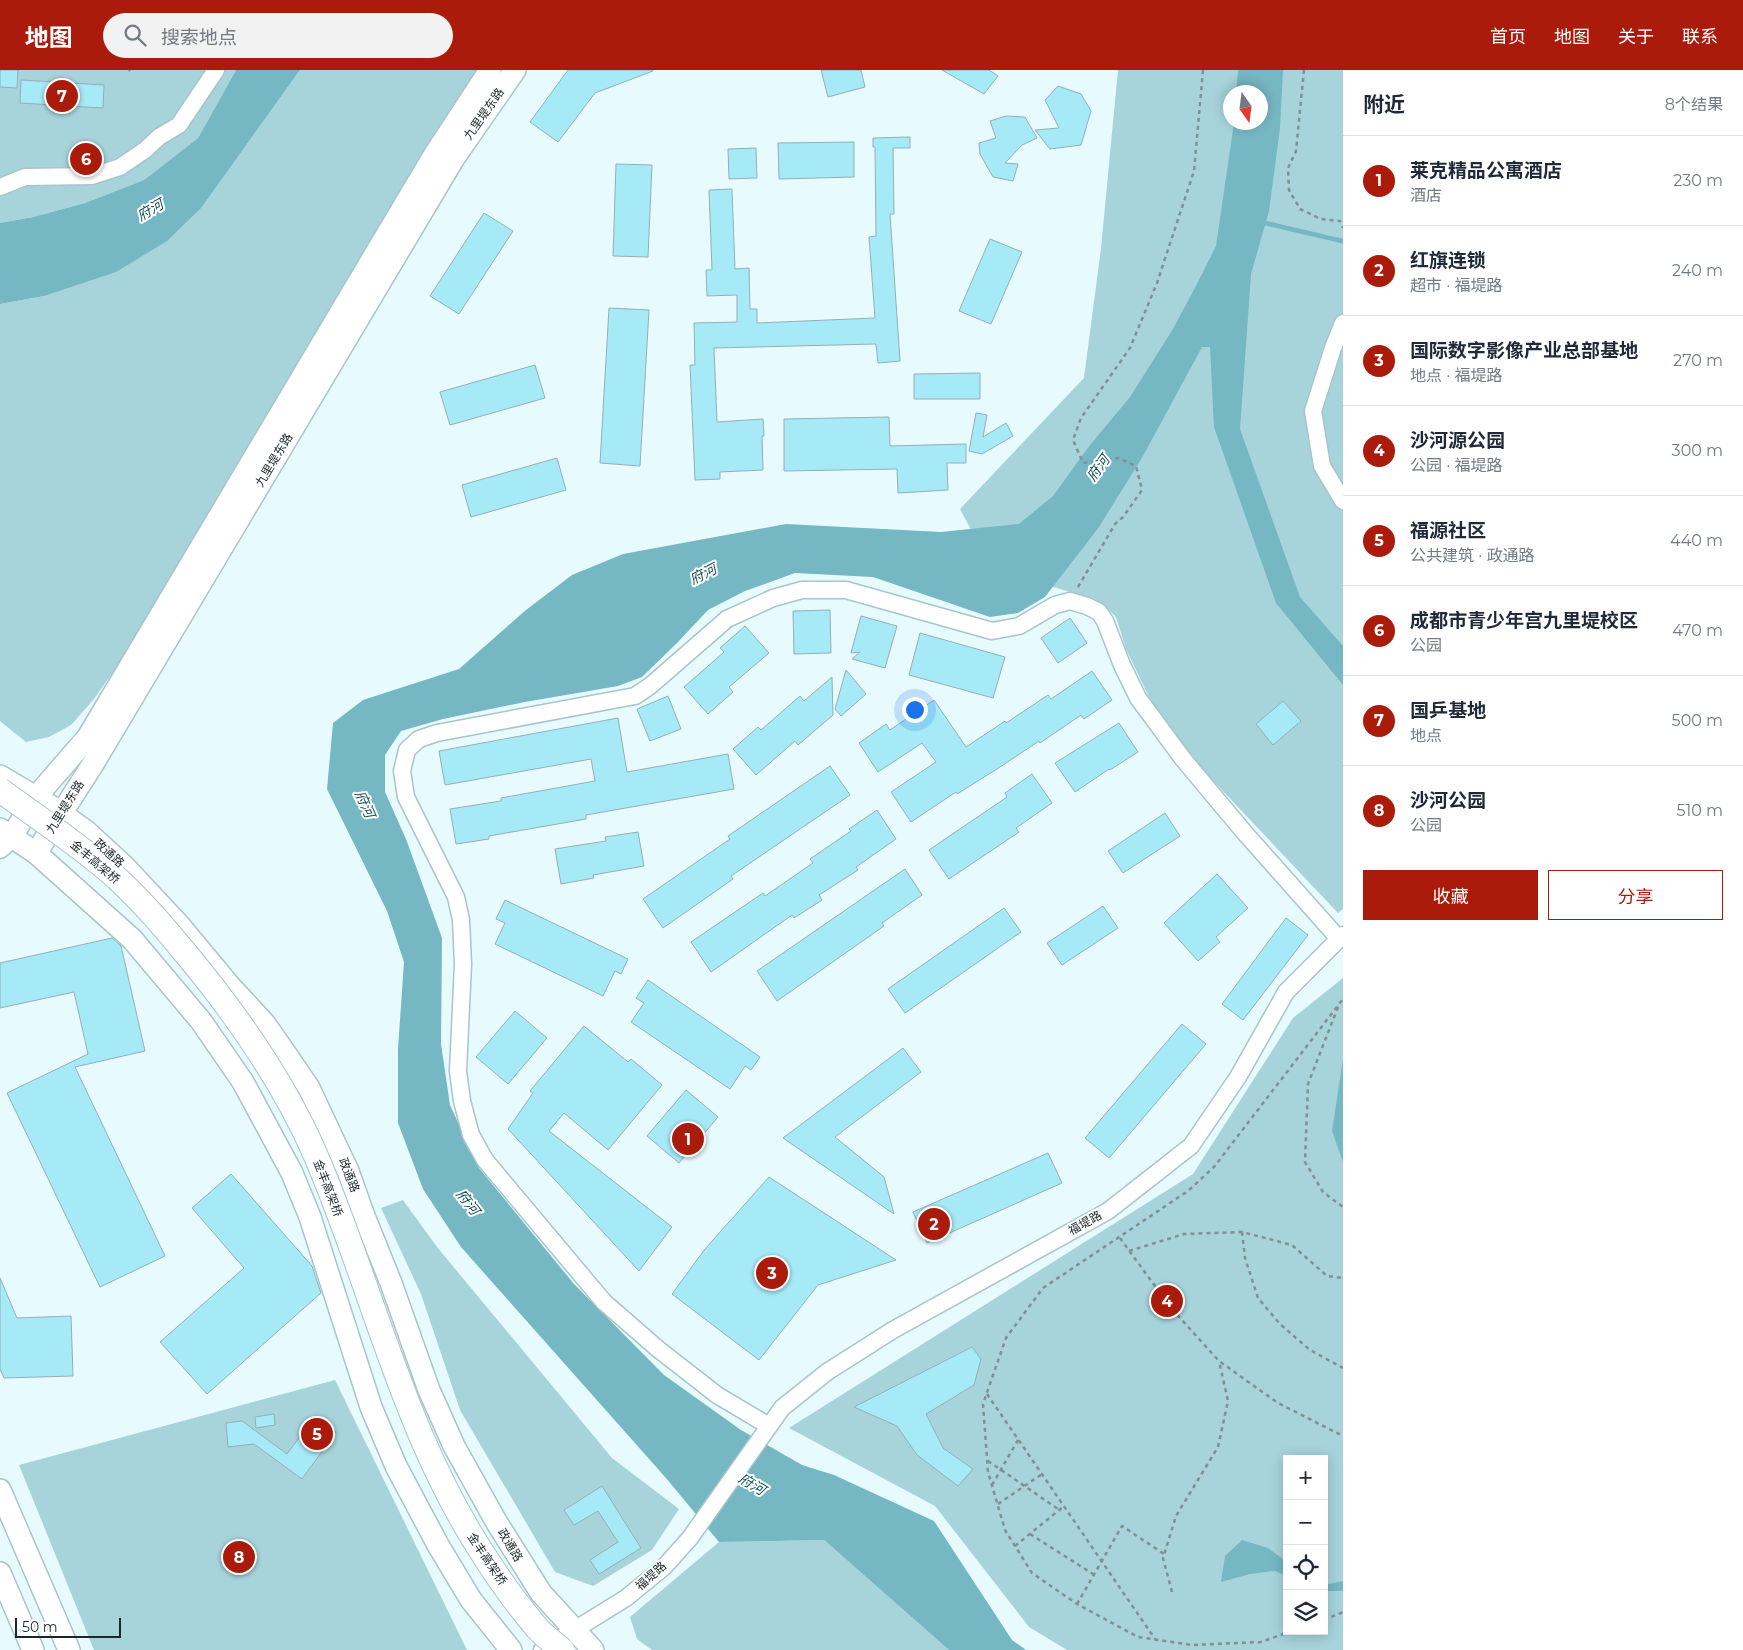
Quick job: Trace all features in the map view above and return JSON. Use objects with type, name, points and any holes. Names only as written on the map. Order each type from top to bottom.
[{"type":"highway","name":"金丰高架桥","points":[[0,790],[111,873],[162,925],[246,1029],[272,1072],[314,1153],[333,1197],[410,1412],[463,1524],[499,1579],[539,1631],[562,1650]]},
{"type":"highway","name":"金丰高架桥","points":[[0,809],[93,874],[122,901],[204,994],[253,1066],[309,1170],[330,1224],[394,1407],[426,1481],[459,1545],[475,1571],[517,1629],[536,1650]]},
{"type":"main road","points":[[490,70],[433,157],[88,737],[36,797],[4,838],[36,853],[132,939],[201,1021],[244,1082],[292,1173],[310,1217],[371,1408],[396,1466],[438,1545],[472,1600],[512,1650]]},
{"type":"main road","name":"九里堤东路","points":[[36,853],[62,814],[454,158],[515,70]]},
{"type":"main road","name":"政通路","points":[[0,776],[36,797],[87,832],[124,866],[180,926],[265,1024],[309,1088],[348,1171],[429,1390],[454,1446],[520,1562],[541,1593],[593,1650]]},
{"type":"main road","points":[[0,1490],[69,1650]]},
{"type":"main road","points":[[0,1573],[33,1650]]},
{"type":"street","points":[[0,187],[25,177],[92,176],[120,167],[146,150],[159,136],[179,125],[216,70]]},
{"type":"street","points":[[1343,323],[1313,411],[1322,466],[1343,501]]},
{"type":"street","points":[[764,1432],[658,1349],[604,1302],[485,1160],[471,1135],[462,1101],[458,1071],[463,964],[461,920],[456,897],[406,797],[402,771],[407,750],[419,739],[437,733],[635,696],[650,686],[727,619],[773,598],[802,590],[846,590],[992,631],[1019,626],[1032,620],[1054,605],[1070,601],[1099,612],[1114,639],[1122,666],[1138,698],[1157,725],[1244,832],[1341,937]]},
{"type":"street","name":"福堤路","points":[[542,1650],[626,1598],[664,1567],[690,1538],[782,1408],[827,1372],[893,1330],[1108,1211],[1191,1146],[1238,1077],[1286,992],[1341,937]]},
{"type":"path","points":[[1070,601],[1115,524],[1142,490],[1136,466],[1118,458],[1083,463],[1073,440],[1081,418],[1130,348],[1156,283],[1194,171],[1203,70]]},
{"type":"path","points":[[1304,70],[1296,151],[1288,168],[1289,190],[1300,208],[1322,219],[1340,221],[1343,228]]},
{"type":"path","points":[[1283,1634],[1260,1642],[1192,1645],[1138,1637],[1077,1604],[1032,1573],[1005,1530],[988,1472],[983,1404],[1006,1338],[1043,1288],[1188,1191],[1214,1167],[1343,999]]},
{"type":"path","points":[[1339,1003],[1308,1084],[1305,1162],[1322,1192],[1343,1207]]},
{"type":"path","points":[[1129,1251],[1184,1234],[1242,1232],[1292,1245],[1327,1276],[1343,1278]]},
{"type":"path","points":[[1242,1232],[1245,1258],[1258,1298],[1280,1324],[1310,1350],[1343,1368]]},
{"type":"path","points":[[1120,1237],[1171,1308],[1218,1360],[1278,1403],[1343,1436]]},
{"type":"path","points":[[1172,1592],[1163,1558],[1164,1554],[1176,1516],[1218,1447],[1228,1401],[1218,1360]]},
{"type":"path","points":[[987,1394],[1155,1639]]},
{"type":"path","points":[[992,1485],[1018,1440]]},
{"type":"path","points":[[988,1460],[1061,1511]]},
{"type":"path","points":[[998,1504],[1042,1474]]},
{"type":"path","points":[[1015,1546],[1064,1506]]},
{"type":"path","points":[[1077,1604],[1122,1526],[1164,1554]]},
{"type":"path","points":[[1030,1534],[1094,1574]]},
{"type":"path","points":[[1328,1618],[1343,1612]]},
{"type":"shaded area","points":[[0,70],[236,70],[198,138],[144,180],[85,203],[33,217],[0,223]]},
{"type":"shaded area","points":[[300,70],[477,70],[139,635],[94,699],[71,725],[49,737],[26,742],[0,721],[0,304],[44,296],[202,207]]},
{"type":"shaded area","points":[[1118,70],[1343,70],[1343,909],[1338,913],[1185,751],[1160,720],[1126,649],[1116,617],[1094,599],[992,569],[960,509],[1084,378],[1101,248]]},
{"type":"shaded area","points":[[1343,978],[1343,1650],[1067,1650],[1029,1627],[935,1506],[789,1428],[1193,1174],[1293,1018]]},
{"type":"shaded area","points":[[403,1200],[437,1247],[612,1458],[679,1509],[652,1550],[593,1586],[555,1572],[460,1410],[421,1294],[381,1208]]},
{"type":"shaded area","points":[[335,1380],[467,1650],[94,1650],[19,1465]]},
{"type":"shaded area","points":[[824,1540],[949,1650],[652,1650],[637,1639],[630,1617],[719,1542]]},
{"type":"water","name":"府河","points":[[236,70],[300,70],[202,207],[167,241],[116,272],[44,296],[0,304],[0,223],[33,217],[85,203],[144,180],[198,138]]},
{"type":"water","name":"府河","points":[[1238,70],[1283,70],[1280,128],[1269,211],[1251,274],[1240,429],[1300,597],[1343,646],[1343,685],[1276,603],[1214,427],[1210,347],[1202,347],[1143,456],[1099,527],[1045,597],[1018,613],[990,617],[873,577],[795,573],[745,591],[708,610],[642,677],[618,686],[525,702],[443,719],[401,731],[385,755],[385,792],[406,839],[442,938],[441,1044],[450,1105],[479,1168],[574,1284],[664,1375],[741,1430],[802,1465],[834,1475],[934,1521],[1012,1640],[1026,1650],[949,1650],[824,1540],[719,1542],[666,1478],[461,1247],[423,1189],[398,1123],[398,1049],[404,962],[387,911],[327,789],[333,723],[363,700],[459,669],[526,610],[572,575],[623,554],[786,524],[941,532],[1019,524],[1053,496],[1090,445],[1130,397],[1173,329],[1216,246],[1233,130],[1268,130],[1268,85],[1237,85]]},
{"type":"water","points":[[1343,1059],[1343,1162],[1332,1131]]},
{"type":"water","points":[[1242,1540],[1268,1548],[1283,1559],[1283,1574],[1275,1571],[1250,1574],[1221,1582],[1225,1556]]},
{"type":"water","points":[[1343,1581],[1343,1591],[1328,1591],[1329,1584]]},
{"type":"building","points":[[0,70],[18,70],[17,88],[0,87]]},
{"type":"building","points":[[568,70],[653,71],[595,93],[558,142],[530,122]]},
{"type":"building","points":[[821,70],[861,70],[865,87],[828,97]]},
{"type":"building","points":[[942,70],[989,70],[998,76],[984,94]]},
{"type":"building","points":[[21,80],[104,85],[103,108],[20,103]]},
{"type":"building","points":[[1058,86],[1081,94],[1091,111],[1081,145],[1050,149],[1035,130],[1059,128],[1045,100]]},
{"type":"building","points":[[1006,116],[1025,117],[1037,138],[1022,145],[1005,163],[1018,164],[1013,181],[993,177],[980,154],[979,143],[996,138],[990,121]]},
{"type":"building","points":[[910,137],[910,148],[893,148],[894,214],[890,214],[900,361],[878,363],[876,344],[714,348],[717,422],[763,419],[763,470],[720,472],[720,479],[695,480],[690,365],[695,365],[694,323],[737,322],[737,295],[707,296],[706,270],[712,270],[709,190],[732,189],[735,269],[749,268],[750,309],[757,309],[757,323],[875,318],[869,237],[876,236],[875,147],[873,147],[873,138]]},
{"type":"building","points":[[854,142],[854,177],[779,179],[778,143]]},
{"type":"building","points":[[756,148],[757,178],[729,179],[728,149]]},
{"type":"building","points":[[616,164],[652,165],[648,257],[613,256]]},
{"type":"building","points":[[484,213],[513,231],[459,314],[430,296]]},
{"type":"building","points":[[990,239],[1022,252],[991,324],[959,311]]},
{"type":"building","points":[[609,308],[649,310],[640,466],[600,463]]},
{"type":"building","points":[[535,365],[545,398],[450,425],[440,392]]},
{"type":"building","points":[[980,373],[980,399],[914,399],[914,374]]},
{"type":"building","points":[[976,413],[987,415],[983,437],[1006,423],[1013,436],[982,454],[969,451]]},
{"type":"building","points":[[889,417],[890,446],[966,444],[966,463],[947,463],[948,490],[898,493],[897,469],[784,471],[784,419]]},
{"type":"building","points":[[557,458],[566,490],[471,517],[462,485]]},
{"type":"building","points":[[830,610],[831,653],[794,654],[793,611]]},
{"type":"building","points":[[861,616],[897,626],[885,668],[852,659],[860,652],[851,653]]},
{"type":"building","points":[[1070,618],[1087,643],[1058,663],[1041,638]]},
{"type":"building","points":[[745,626],[769,653],[729,687],[733,692],[708,714],[684,687],[724,652],[720,648]]},
{"type":"building","points":[[920,633],[1005,657],[993,698],[909,675]]},
{"type":"building","points":[[846,670],[866,694],[841,716],[835,709]]},
{"type":"building","points":[[1092,671],[1112,700],[1084,719],[1081,715],[1040,743],[1039,741],[911,822],[891,792],[936,762],[922,743],[878,772],[859,743],[886,724],[890,730],[934,700],[966,747],[1048,695],[1051,699]]},
{"type":"building","points":[[832,677],[833,715],[798,745],[795,741],[756,775],[733,749],[758,727],[761,730],[800,696],[804,701]]},
{"type":"building","points":[[668,696],[681,729],[650,741],[637,709]]},
{"type":"building","points":[[1283,701],[1301,721],[1273,745],[1256,724]]},
{"type":"building","points":[[618,718],[627,772],[728,754],[734,789],[586,815],[586,819],[489,836],[489,839],[456,844],[450,809],[501,801],[501,798],[595,781],[591,759],[445,785],[439,751]]},
{"type":"building","points":[[1119,723],[1138,752],[1075,792],[1055,763]]},
{"type":"building","points":[[830,766],[850,795],[731,876],[733,879],[663,928],[643,899],[730,839],[728,836]]},
{"type":"building","points":[[1032,774],[1052,803],[1016,828],[1019,832],[949,879],[929,850],[1007,797],[1005,793]]},
{"type":"building","points":[[877,810],[896,839],[856,867],[858,870],[819,895],[822,900],[794,918],[792,915],[711,972],[691,942],[763,893],[765,896],[813,863],[810,859],[851,831],[849,829]]},
{"type":"building","points":[[1165,813],[1180,836],[1123,873],[1108,851]]},
{"type":"building","points":[[638,832],[644,866],[593,875],[594,878],[561,884],[555,849],[606,841],[605,837]]},
{"type":"building","points":[[905,869],[922,895],[882,923],[884,926],[777,1001],[757,971]]},
{"type":"building","points":[[1217,874],[1248,908],[1216,937],[1220,942],[1198,961],[1164,923]]},
{"type":"building","points":[[505,900],[628,959],[621,974],[615,971],[603,996],[495,944],[505,923],[496,919]]},
{"type":"building","points":[[1103,906],[1118,928],[1062,965],[1047,943]]},
{"type":"building","points":[[1004,908],[1021,932],[905,1013],[888,989]]},
{"type":"building","points":[[1286,918],[1308,935],[1243,1020],[1222,1004]]},
{"type":"building","points":[[112,938],[121,946],[145,1051],[75,1067],[165,1256],[100,1287],[7,1093],[88,1054],[74,992],[0,1008],[0,963]]},
{"type":"building","points":[[648,980],[760,1057],[751,1070],[745,1066],[730,1089],[631,1022],[644,1003],[636,998]]},
{"type":"building","points":[[515,1011],[547,1038],[508,1084],[476,1057]]},
{"type":"building","points":[[1182,1024],[1206,1044],[1109,1158],[1085,1138]]},
{"type":"building","points":[[584,1026],[628,1062],[631,1059],[662,1085],[608,1150],[564,1113],[549,1131],[672,1227],[639,1271],[508,1129],[533,1093],[530,1091]]},
{"type":"building","points":[[903,1048],[921,1072],[835,1137],[884,1177],[894,1214],[783,1138]]},
{"type":"building","points":[[686,1090],[718,1117],[679,1163],[647,1136]]},
{"type":"building","points":[[1048,1153],[1062,1183],[927,1243],[913,1212]]},
{"type":"building","points":[[231,1174],[312,1266],[321,1293],[207,1394],[160,1342],[244,1268],[192,1208]]},
{"type":"building","points":[[769,1177],[896,1260],[818,1285],[759,1360],[672,1294],[705,1249]]},
{"type":"building","points":[[0,1278],[17,1318],[71,1316],[73,1376],[4,1378],[0,1369]]},
{"type":"building","points":[[972,1347],[981,1359],[974,1385],[926,1414],[943,1448],[973,1469],[958,1486],[917,1455],[897,1426],[854,1407]]},
{"type":"building","points":[[274,1414],[275,1425],[256,1428],[255,1417]]},
{"type":"building","points":[[315,1416],[336,1432],[302,1479],[254,1444],[228,1447],[226,1423],[242,1421],[287,1454]]},
{"type":"building","points":[[602,1486],[641,1548],[599,1574],[590,1560],[618,1542],[598,1511],[574,1525],[564,1510]]},
{"type":"waterway","points":[[1261,222],[1342,241]]},
{"type":"place","name":"国乒基地","points":[[62,96]]},
{"type":"place","name":"成都市青少年宫九里堤校区","points":[[86,159]]},
{"type":"place","name":"莱克精品公寓酒店","points":[[688,1139]]},
{"type":"place","name":"红旗连锁","points":[[934,1224]]},
{"type":"place","name":"国际数字影像产业总部基地","points":[[772,1273]]},
{"type":"place","name":"沙河源公园","points":[[1167,1301]]},
{"type":"place","name":"福源社区","points":[[317,1434]]},
{"type":"place","name":"沙河公园","points":[[239,1557]]}]
